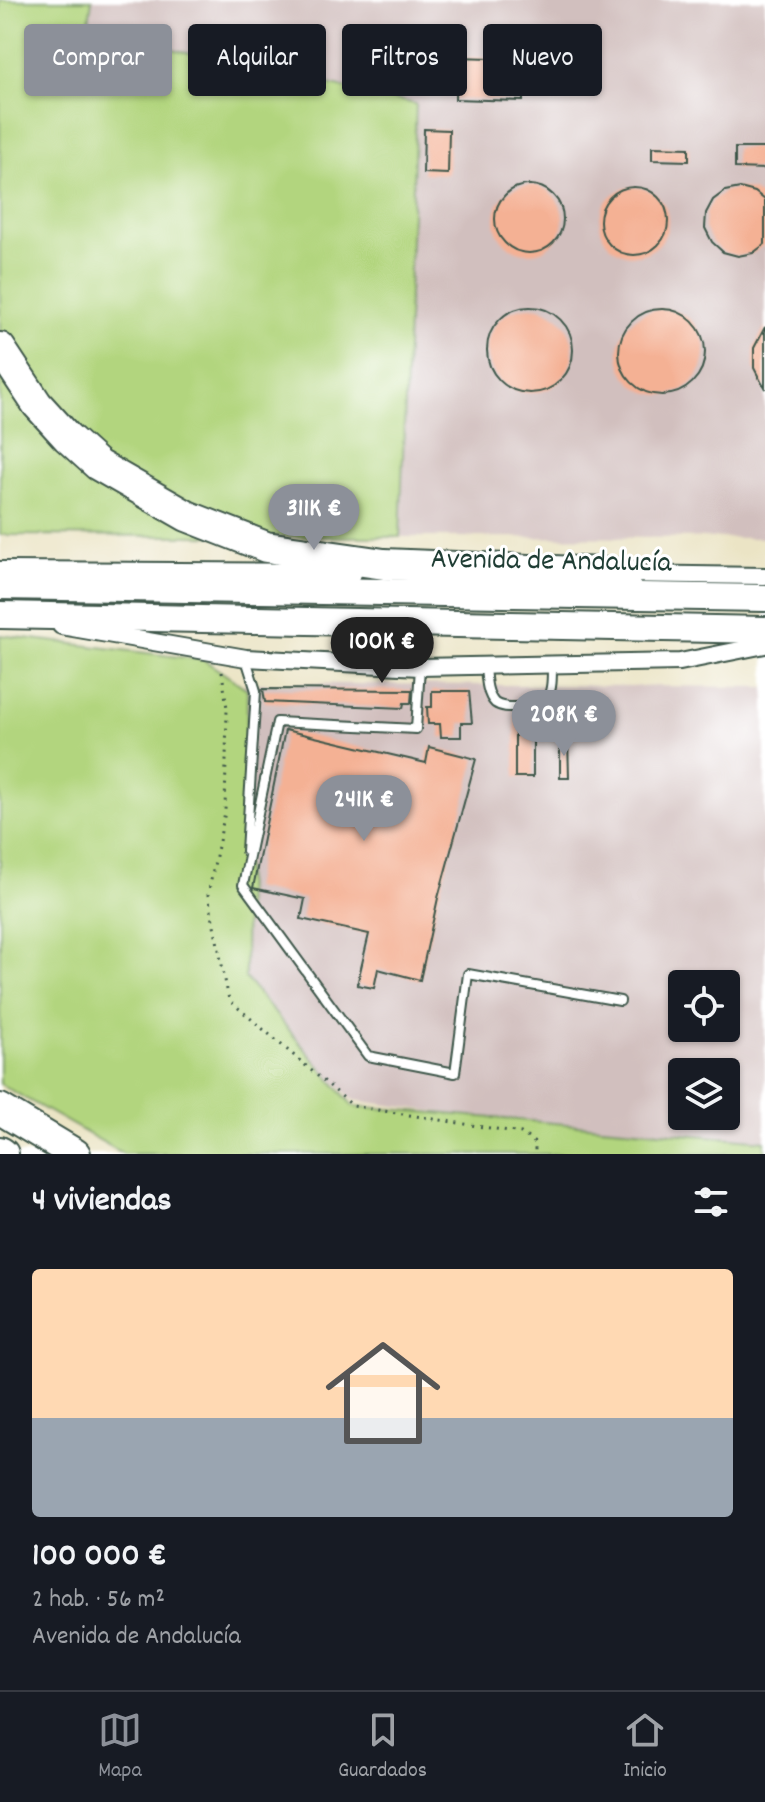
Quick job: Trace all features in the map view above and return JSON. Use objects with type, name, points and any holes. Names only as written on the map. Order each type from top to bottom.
[{"type":"highway","points":[[0,348],[37,404],[98,465],[187,516],[266,547],[384,564],[627,574]]},
{"type":"highway","points":[[0,1109],[75,1154]]},
{"type":"main road","name":"Avenida de Andalucía","points":[[0,586],[765,598]]},
{"type":"main road","name":"Avenida de Andalucía","points":[[0,616],[765,630]]},
{"type":"street","name":"Avenida de Andalucía","points":[[0,570],[765,576]]},
{"type":"street","points":[[0,616],[246,658],[420,667],[680,662],[765,645]]},
{"type":"lane","points":[[246,658],[256,691],[243,885],[368,1056],[455,1073],[468,974],[620,1001]]},
{"type":"lane","points":[[485,666],[489,694],[496,704],[536,707],[545,701],[552,690],[552,665]]},
{"type":"lane","points":[[243,885],[277,722],[416,729],[420,667]]},
{"type":"shaded area","points":[[92,0],[765,0],[765,538],[400,537],[416,105],[377,96],[467,96],[467,24],[342,24],[342,88],[326,84],[326,24],[188,24],[188,53],[172,49],[172,24],[89,24]]},
{"type":"shaded area","points":[[244,683],[765,687],[765,1154],[738,1154],[353,1100],[232,978]]},
{"type":"green space","points":[[0,0],[92,0],[89,24],[24,24],[24,96],[172,96],[172,49],[188,53],[188,96],[326,96],[326,84],[342,87],[342,96],[381,96],[416,104],[400,537],[0,535]]},
{"type":"green space","points":[[0,635],[204,660],[247,689],[245,978],[353,1106],[765,1141],[765,1154],[124,1154],[0,1084]]},
{"type":"building","points":[[467,57],[483,58],[483,96],[523,96],[523,101],[455,99],[455,96],[467,96]]},
{"type":"building","points":[[424,129],[449,130],[448,174],[423,173]]},
{"type":"building","points":[[652,147],[689,148],[689,161],[652,160]]},
{"type":"building","points":[[735,148],[765,148],[765,169],[735,168]]},
{"type":"building","points":[[522,185],[536,185],[548,190],[558,200],[563,219],[558,238],[548,248],[536,253],[522,253],[510,248],[500,238],[495,226],[495,212],[500,200],[510,190]]},
{"type":"building","points":[[634,187],[658,197],[668,221],[658,245],[634,255],[610,245],[600,221],[610,197]]},
{"type":"building","points":[[740,188],[755,192],[765,200],[765,244],[753,253],[738,256],[723,252],[712,242],[705,228],[706,213],[713,200],[725,191]]},
{"type":"building","points":[[530,307],[554,314],[566,326],[573,350],[566,374],[554,386],[530,393],[506,386],[494,374],[487,350],[494,326],[506,314]]},
{"type":"building","points":[[662,309],[686,316],[698,328],[705,352],[698,376],[686,388],[662,395],[638,388],[626,376],[619,352],[626,328],[638,316]]},
{"type":"building","points":[[765,327],[765,389],[754,368],[754,348]]},
{"type":"building","points":[[263,689],[412,690],[411,703],[404,703],[403,708],[265,702]]},
{"type":"building","points":[[432,691],[469,691],[472,723],[461,723],[461,737],[441,737],[440,724],[428,724],[427,707],[432,707]]},
{"type":"building","points":[[515,714],[533,714],[533,777],[515,777]]},
{"type":"building","points":[[285,730],[426,763],[429,747],[476,759],[438,898],[420,980],[378,969],[374,988],[357,985],[369,934],[301,919],[305,899],[253,888]]},
{"type":"building","points":[[560,737],[568,737],[569,778],[560,778]]}]
